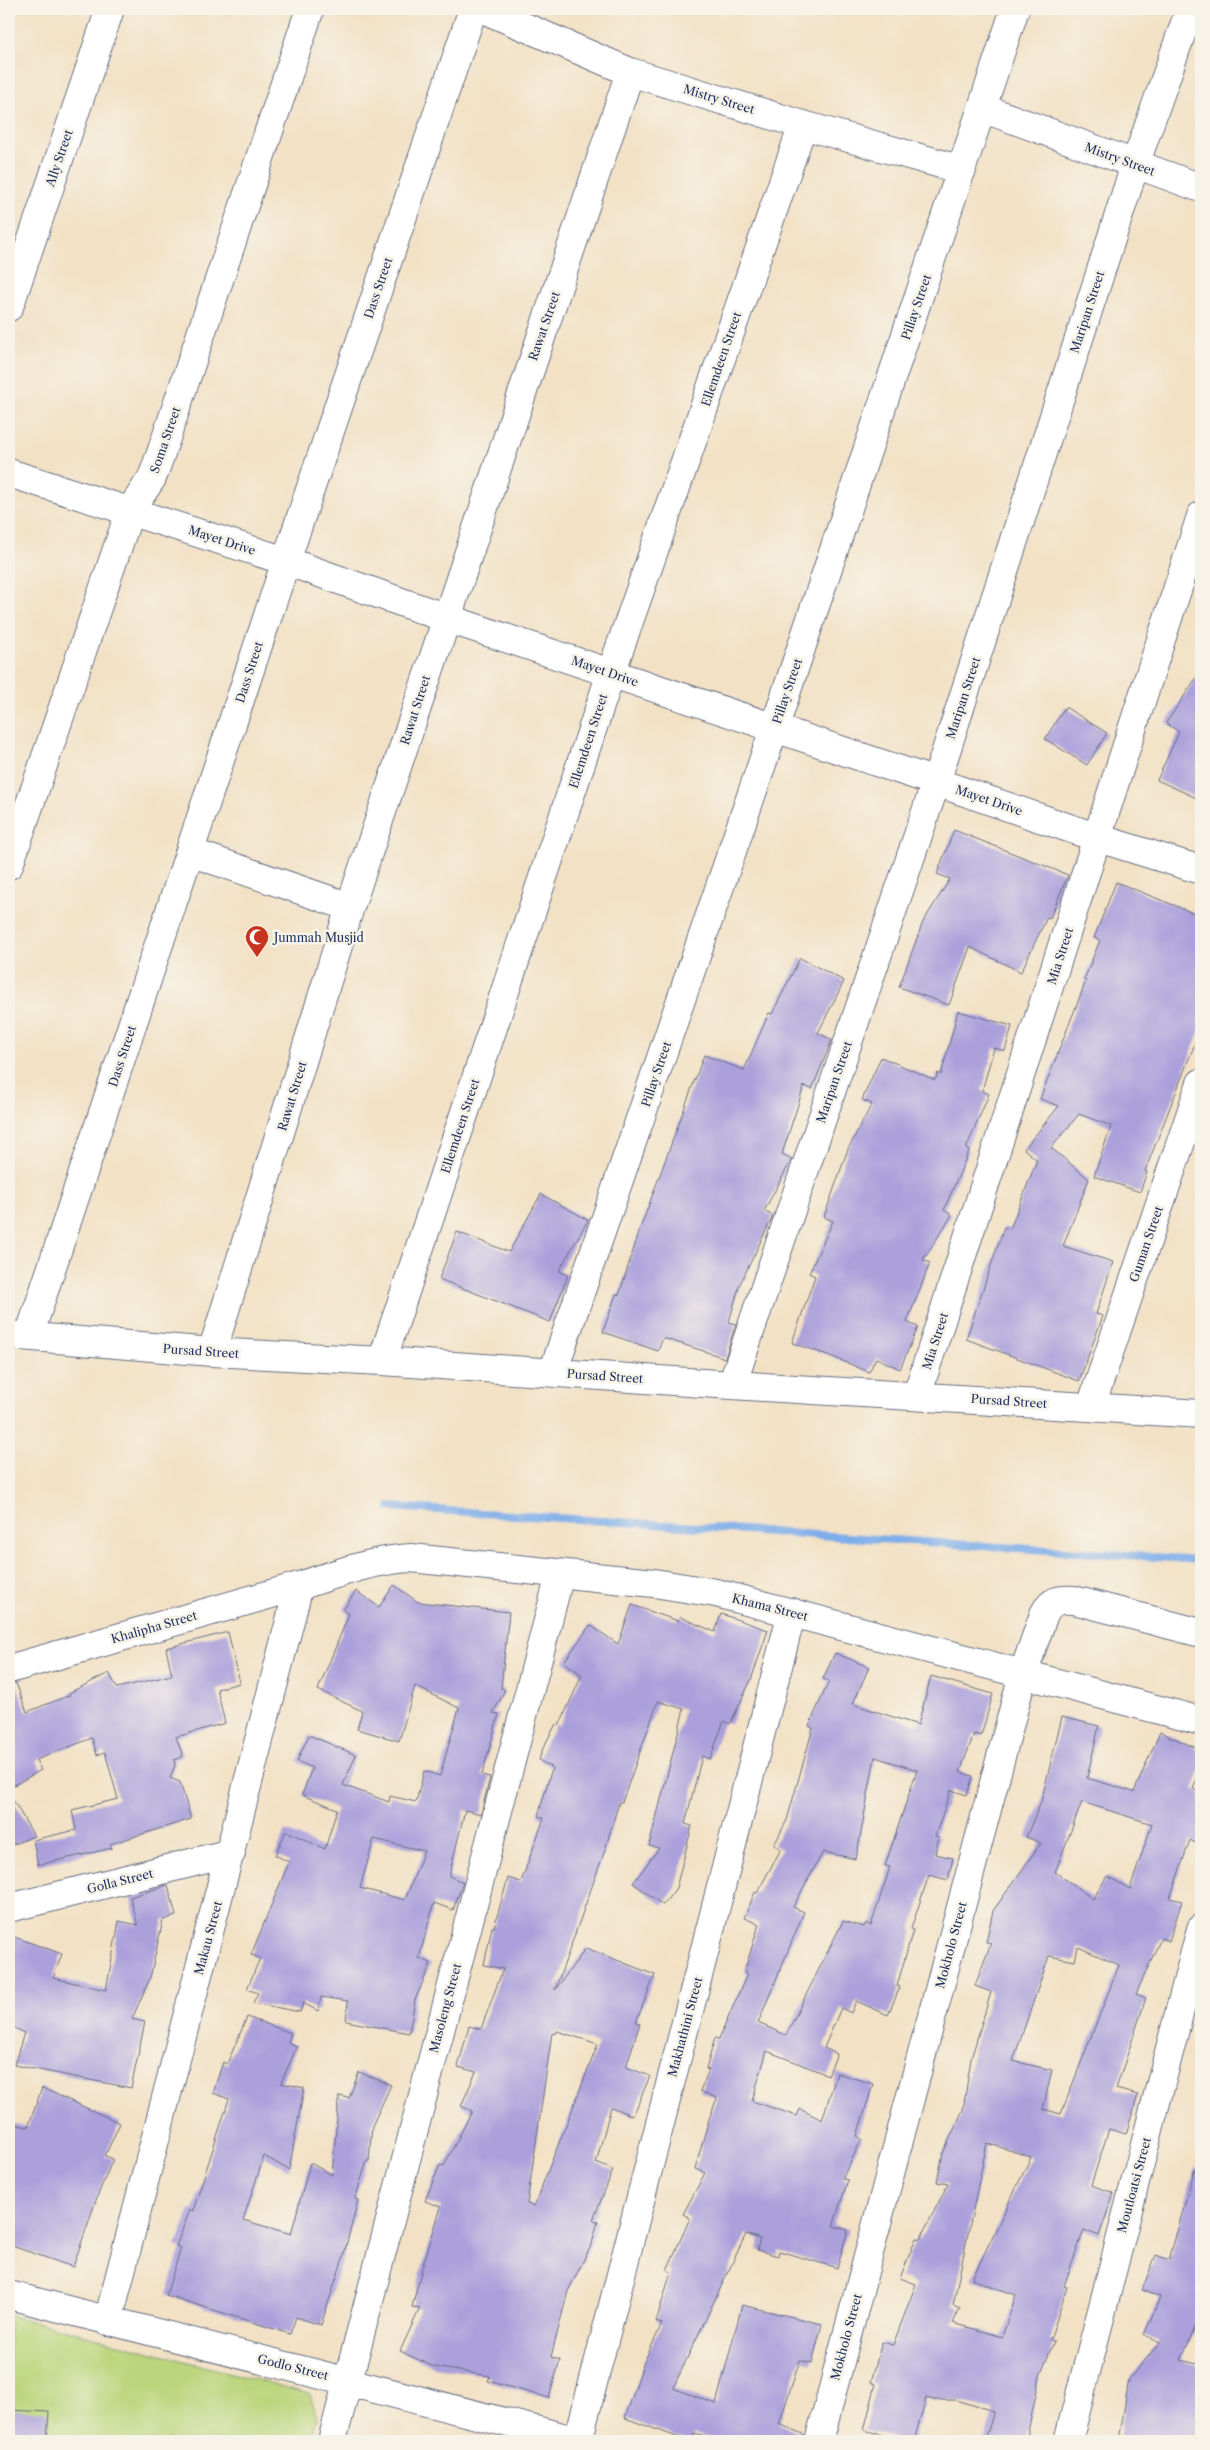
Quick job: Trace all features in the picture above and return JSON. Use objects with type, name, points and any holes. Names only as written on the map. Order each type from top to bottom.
[{"type":"street","name":"Ally Street","points":[[9,307],[110,9]]},
{"type":"street","name":"Soma Street","points":[[9,865],[130,511],[152,478],[310,9]]},
{"type":"street","name":"Dass Street","points":[[19,1335],[190,852],[286,561],[473,9]]},
{"type":"street","name":"Mistry Street","points":[[483,9],[630,72],[803,125],[962,170]]},
{"type":"street","name":"Pillay Street","points":[[553,1372],[774,729],[1015,9]]},
{"type":"street","name":"Maripan Street","points":[[732,1385],[936,782],[1135,165],[1190,9]]},
{"type":"street","name":"Rawat Street","points":[[212,1352],[350,907],[630,72]]},
{"type":"street","name":"Mistry Street","points":[[982,108],[1201,188]]},
{"type":"street","name":"Ellemdeen Street","points":[[382,1360],[610,673],[803,125]]},
{"type":"street","name":"Mayet Drive","points":[[9,473],[286,561],[446,618],[774,729],[1098,838],[1201,870]]},
{"type":"street","name":"Mia Street","points":[[917,1395],[1201,516]]},
{"type":"street","points":[[190,852],[350,907]]},
{"type":"street","name":"Guman Street","points":[[1091,1406],[1201,1082]]},
{"type":"street","name":"Pursad Street","points":[[19,1335],[212,1352],[382,1360],[732,1385],[1201,1414]]},
{"type":"street","name":"Khama Street","points":[[298,1586],[377,1562],[411,1558],[560,1575],[662,1584],[716,1593],[792,1612],[1201,1721]]},
{"type":"street","name":"Masoleng Street","points":[[332,2441],[346,2381],[560,1575]]},
{"type":"street","name":"Khalipha Street","points":[[9,1669],[298,1586]]},
{"type":"street","name":"Makau Street","points":[[108,2321],[231,1853],[298,1586]]},
{"type":"street","name":"Mokholo Street","points":[[818,2441],[1023,1674],[1047,1607],[1058,1599],[1074,1600],[1201,1633]]},
{"type":"street","name":"Makhathini Street","points":[[578,2441],[792,1612]]},
{"type":"street","name":"Golla Street","points":[[9,1908],[231,1853]]},
{"type":"street","name":"Moutloatsi Street","points":[[1068,2441],[1201,1929]]},
{"type":"street","name":"Godlo Street","points":[[9,2295],[578,2441]]},
{"type":"green space","points":[[9,2315],[310,2394],[317,2418],[311,2441],[9,2441]]},
{"type":"building","points":[[1201,671],[1201,800],[1157,780],[1179,732],[1166,723]]},
{"type":"building","points":[[1065,707],[1107,733],[1087,765],[1045,739]]},
{"type":"building","points":[[954,830],[1068,875],[1050,918],[1047,917],[1021,972],[970,947],[949,1005],[899,987],[923,922],[950,879],[937,874]]},
{"type":"building","points":[[1116,882],[1201,916],[1201,1028],[1145,1171],[1147,1172],[1140,1192],[1094,1176],[1111,1126],[1079,1114],[1051,1148],[1089,1179],[1063,1246],[1113,1262],[1096,1314],[1103,1316],[1079,1381],[966,1339],[1004,1227],[1010,1229],[1037,1160],[1024,1149],[1059,1106],[1040,1099],[1086,981],[1084,980],[1100,940],[1094,938]]},
{"type":"building","points":[[800,958],[844,981],[818,1033],[832,1040],[812,1089],[804,1086],[782,1154],[792,1159],[764,1211],[773,1216],[740,1284],[729,1322],[736,1324],[725,1358],[663,1338],[658,1351],[603,1332],[616,1294],[619,1295],[640,1229],[704,1055],[744,1070],[769,1013],[772,1014]]},
{"type":"building","points":[[958,1011],[1012,1026],[1005,1051],[994,1048],[982,1091],[989,1094],[966,1149],[969,1151],[944,1210],[952,1215],[923,1260],[930,1263],[907,1322],[918,1327],[900,1369],[876,1358],[869,1372],[792,1343],[815,1276],[809,1273],[833,1221],[824,1217],[848,1149],[872,1104],[862,1100],[881,1057],[935,1080],[938,1073],[941,1075]]},
{"type":"building","points":[[541,1194],[588,1220],[559,1271],[568,1275],[550,1322],[439,1279],[457,1232],[509,1252]]},
{"type":"building","points":[[394,1585],[418,1602],[509,1612],[501,1688],[505,1690],[493,1713],[499,1714],[482,1775],[490,1777],[481,1814],[465,1810],[449,1876],[463,1882],[453,1910],[434,1903],[419,1958],[431,1963],[415,2000],[409,2033],[346,2021],[348,2001],[321,1997],[318,2011],[303,2003],[300,2012],[253,2003],[258,1993],[247,1989],[260,1958],[251,1955],[289,1862],[275,1855],[286,1831],[325,1849],[337,1809],[302,1795],[312,1768],[297,1761],[309,1735],[356,1755],[343,1785],[389,1802],[390,1796],[416,1802],[424,1771],[440,1776],[459,1708],[415,1686],[399,1741],[357,1729],[362,1711],[318,1690],[349,1614],[343,1610],[356,1591],[379,1607]],"holes":[[[374,1839],[424,1851],[405,1900],[360,1888]]]},
{"type":"building","points":[[632,1605],[678,1621],[680,1617],[715,1632],[721,1614],[768,1630],[751,1680],[730,1724],[724,1721],[710,1759],[702,1756],[685,1824],[692,1826],[676,1888],[663,1905],[633,1883],[659,1848],[649,1846],[684,1709],[658,1701],[622,1802],[619,1802],[605,1850],[555,1990],[586,1948],[655,1975],[636,2022],[640,2023],[626,2067],[650,2076],[633,2116],[611,2107],[596,2163],[613,2170],[593,2220],[598,2221],[592,2244],[568,2291],[551,2357],[560,2360],[549,2398],[488,2381],[490,2376],[434,2367],[400,2351],[420,2308],[412,2307],[441,2207],[425,2201],[440,2165],[444,2166],[472,2111],[461,2106],[476,2072],[458,2067],[469,2026],[481,2029],[503,1969],[484,1965],[492,1927],[494,1927],[508,1878],[521,1882],[544,1818],[538,1816],[552,1768],[539,1760],[543,1748],[556,1724],[559,1726],[582,1675],[564,1662],[590,1625],[618,1644]],"holes":[[[557,2031],[598,2044],[534,2206],[527,2204],[552,2033],[556,2034]]]},
{"type":"building","points":[[228,1632],[240,1683],[217,1689],[225,1723],[176,1737],[183,1756],[174,1760],[175,1765],[170,1778],[180,1782],[191,1819],[110,1844],[112,1848],[38,1865],[33,1840],[76,1830],[72,1810],[118,1799],[105,1752],[97,1755],[92,1738],[36,1760],[41,1770],[9,1788],[9,1684],[16,1683],[27,1712],[70,1695],[69,1693],[109,1673],[117,1688],[172,1675],[166,1648]]},
{"type":"building","points":[[835,1653],[869,1667],[853,1704],[918,1725],[931,1676],[993,1694],[981,1736],[974,1734],[960,1772],[973,1776],[967,1795],[951,1790],[935,1836],[939,1837],[935,1854],[953,1858],[948,1880],[929,1875],[911,1929],[913,1930],[897,1986],[900,1987],[888,2015],[856,2001],[851,2013],[841,2008],[824,2048],[837,2054],[828,2075],[767,2051],[752,2101],[797,2116],[800,2109],[822,2120],[837,2073],[873,2084],[857,2136],[862,2139],[842,2179],[848,2180],[833,2226],[848,2230],[837,2268],[779,2251],[778,2256],[757,2250],[760,2239],[746,2234],[673,2388],[716,2404],[742,2305],[822,2324],[812,2363],[800,2360],[779,2424],[805,2435],[804,2441],[720,2441],[694,2434],[691,2441],[688,2441],[625,2418],[644,2362],[662,2324],[656,2322],[671,2272],[667,2270],[690,2218],[683,2214],[705,2173],[695,2169],[717,2098],[700,2091],[709,2070],[706,2069],[715,2038],[719,2039],[747,1974],[744,1973],[759,1924],[744,1918],[755,1892],[757,1893],[781,1849],[774,1845],[787,1820],[813,1728],[809,1726],[829,1681],[823,1679]],"holes":[[[875,1757],[917,1770],[885,1866],[890,1867],[871,1926],[866,1923],[864,1927],[843,1921],[786,2035],[758,2023],[804,1912],[793,1907],[823,1852],[856,1859]]]},
{"type":"building","points":[[1062,1717],[1099,1726],[1087,1778],[1134,1792],[1160,1732],[1201,1750],[1201,1769],[1193,1789],[1201,1792],[1201,1846],[1190,1840],[1170,1898],[1182,1901],[1169,1941],[1161,1938],[1136,1994],[1146,1998],[1116,2089],[1138,2095],[1126,2134],[1109,2129],[1091,2185],[1114,2193],[1099,2236],[1084,2230],[1064,2286],[1067,2287],[1050,2340],[1054,2341],[1040,2376],[1026,2441],[985,2441],[994,2411],[955,2400],[926,2398],[914,2441],[905,2441],[864,2430],[876,2384],[871,2382],[882,2342],[893,2345],[916,2284],[900,2278],[916,2238],[920,2239],[948,2184],[937,2182],[943,2153],[963,2110],[971,2059],[991,1992],[975,1986],[991,1943],[986,1942],[993,1911],[1041,1843],[1026,1837],[1041,1802]],"holes":[[[1082,1802],[1152,1824],[1130,1889],[1107,1876],[1093,1899],[1055,1872]],[[1078,1947],[1119,1965],[1061,2114],[1043,2109],[1052,2070],[1013,2061],[1049,1956],[1075,1961]],[[987,2143],[1031,2157],[972,2279],[1016,2295],[1002,2337],[953,2323],[960,2308],[953,2305]]]},
{"type":"building","points":[[9,1793],[34,1836],[9,1846]]},
{"type":"building","points":[[168,1885],[176,1916],[163,1920],[150,1978],[132,2019],[145,2022],[131,2088],[14,2065],[24,2033],[9,2025],[9,1935],[62,1954],[53,1978],[106,1990],[119,1921],[138,1925],[130,1897]]},
{"type":"building","points":[[247,2017],[291,2033],[288,2042],[297,2046],[281,2083],[304,2088],[289,2170],[264,2156],[243,2220],[291,2234],[310,2163],[332,2175],[339,2096],[349,2098],[359,2072],[391,2085],[372,2126],[369,2161],[367,2161],[355,2199],[358,2200],[343,2258],[321,2325],[296,2317],[290,2334],[166,2295],[181,2248],[176,2246],[190,2210],[193,2211],[229,2099],[213,2093],[223,2062],[227,2064]]},
{"type":"building","points":[[42,2088],[120,2123],[105,2156],[113,2159],[97,2197],[73,2267],[9,2245],[9,2123],[28,2127]]},
{"type":"building","points":[[1195,2168],[1201,2169],[1201,2314],[1181,2360],[1201,2365],[1201,2407],[1196,2441],[1119,2441],[1129,2379],[1160,2342],[1144,2335],[1160,2297],[1142,2290],[1156,2255],[1169,2260]]},
{"type":"building","points":[[9,2410],[49,2412],[47,2441],[9,2441]]},
{"type":"waterway","points":[[390,1507],[1201,1560]]},
{"type":"place","name":"Jummah Musjid","points":[[257,958]]}]
